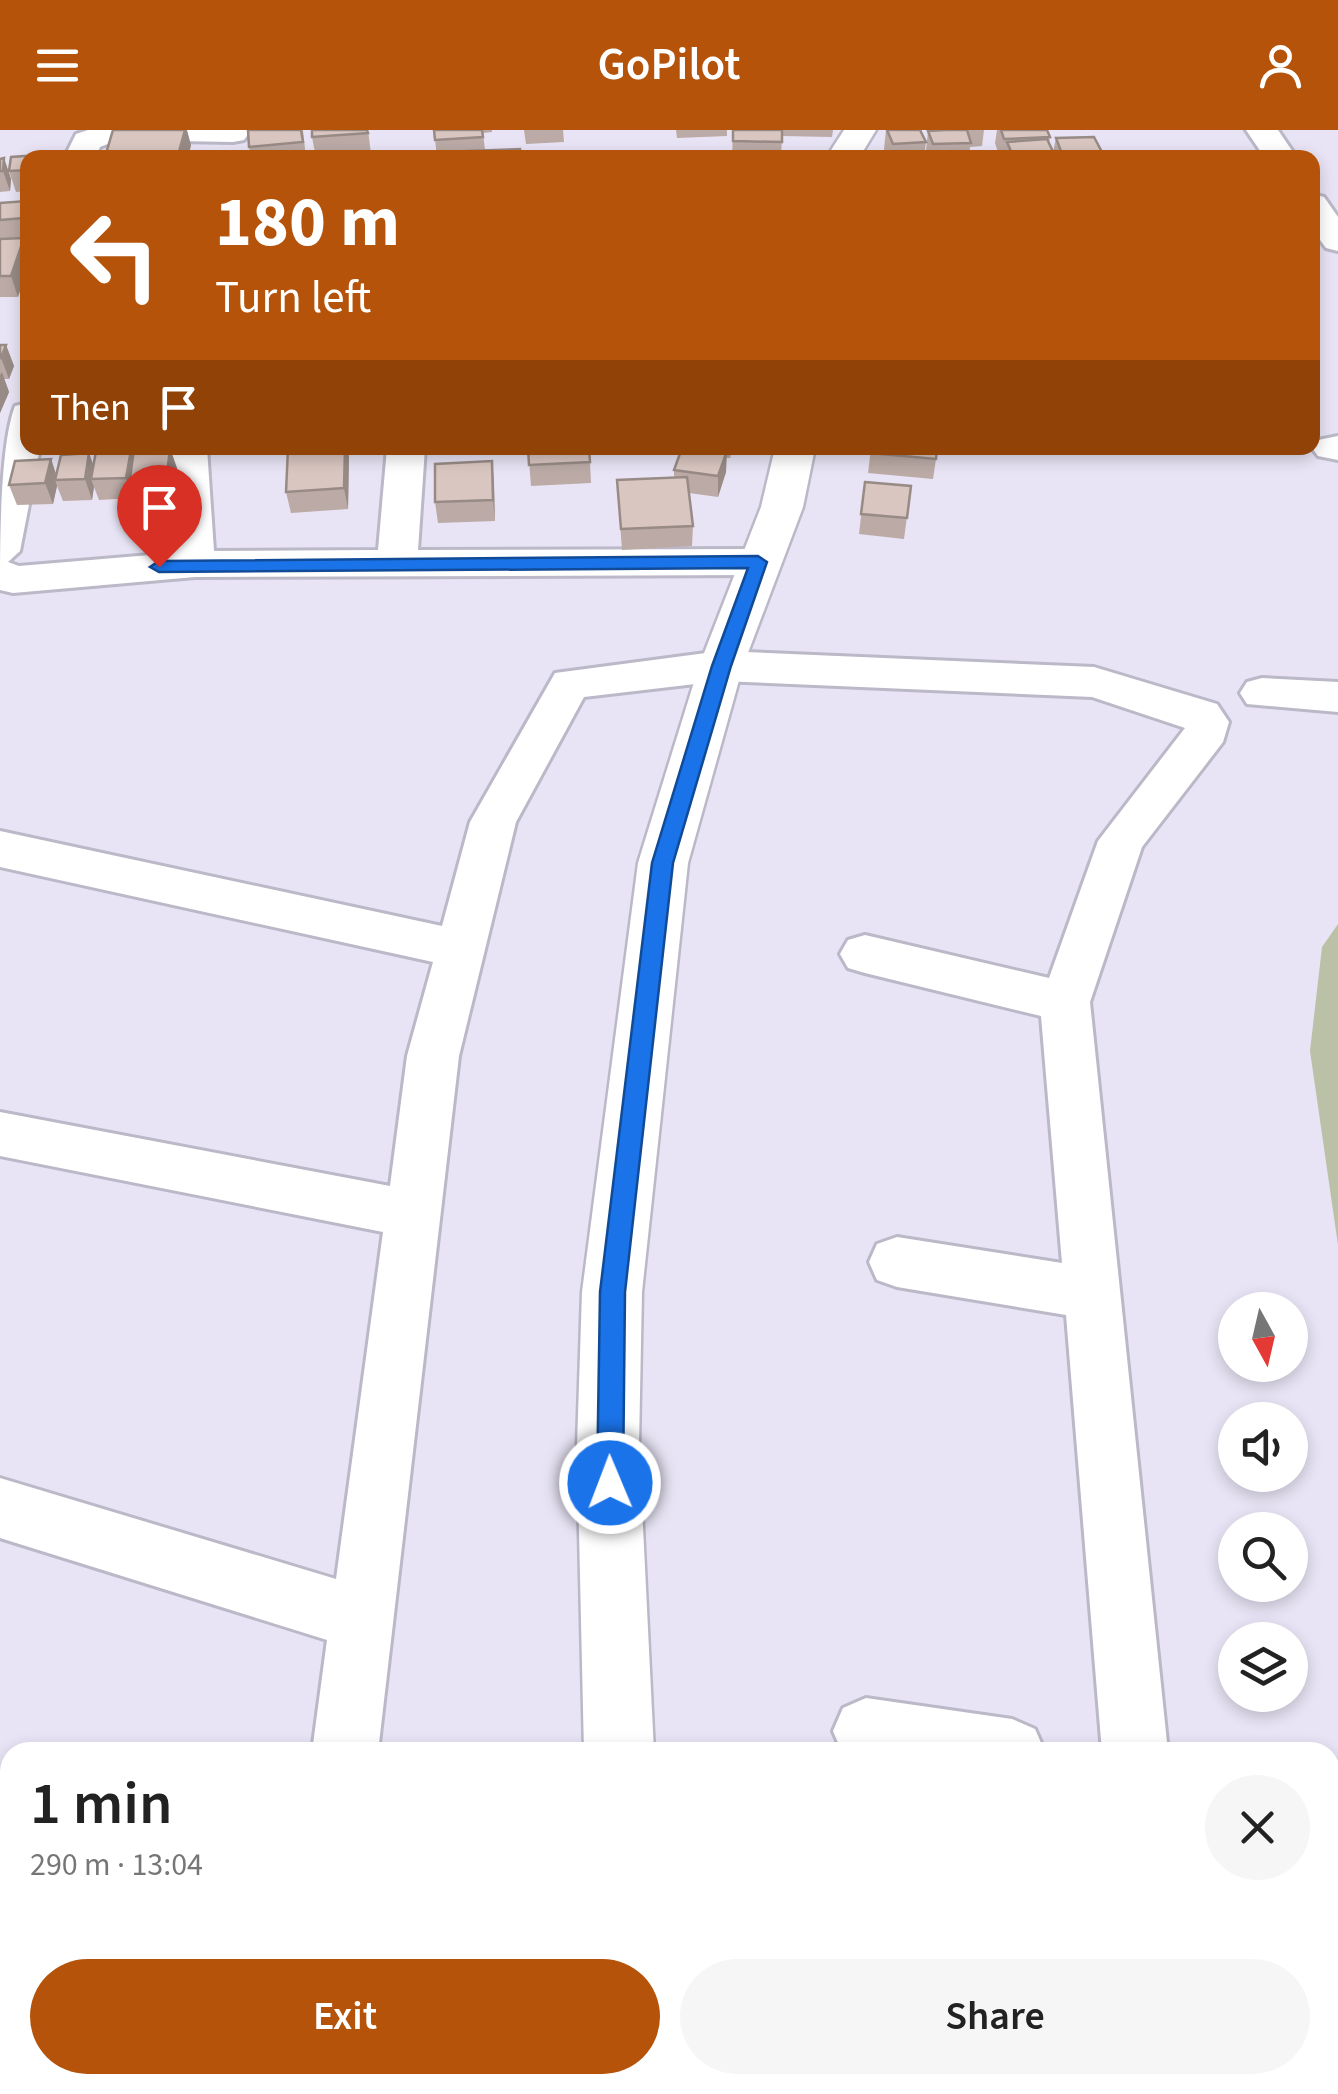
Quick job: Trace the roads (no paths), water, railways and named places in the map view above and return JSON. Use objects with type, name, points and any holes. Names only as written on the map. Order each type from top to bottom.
[{"type":"street","points":[[83,150],[87,140],[104,132],[232,140]]},
{"type":"street","points":[[1320,217],[1338,245]]},
{"type":"street","points":[[0,551],[20,453]]},
{"type":"street","points":[[188,455],[195,564]]},
{"type":"street","points":[[397,564],[405,455]]},
{"type":"street","points":[[620,1742],[608,1445],[612,1292],[662,863],[721,666],[782,507],[793,455]]},
{"type":"street","points":[[0,573],[13,580],[195,564],[758,562]]},
{"type":"street","points":[[346,1742],[433,1056],[494,822],[570,684],[721,666],[1094,682],[1201,715],[1207,722],[1207,731],[1121,841],[1065,1002],[1133,1742]]},
{"type":"street","points":[[1262,693],[1338,697]]},
{"type":"street","points":[[0,849],[460,949]]},
{"type":"street","points":[[865,954],[1065,1002]]},
{"type":"street","points":[[0,1134],[412,1214]]},
{"type":"street","points":[[898,1262],[1089,1293]]},
{"type":"street","points":[[0,1509],[359,1618]]},
{"type":"street","points":[[866,1731],[942,1742]]}]
